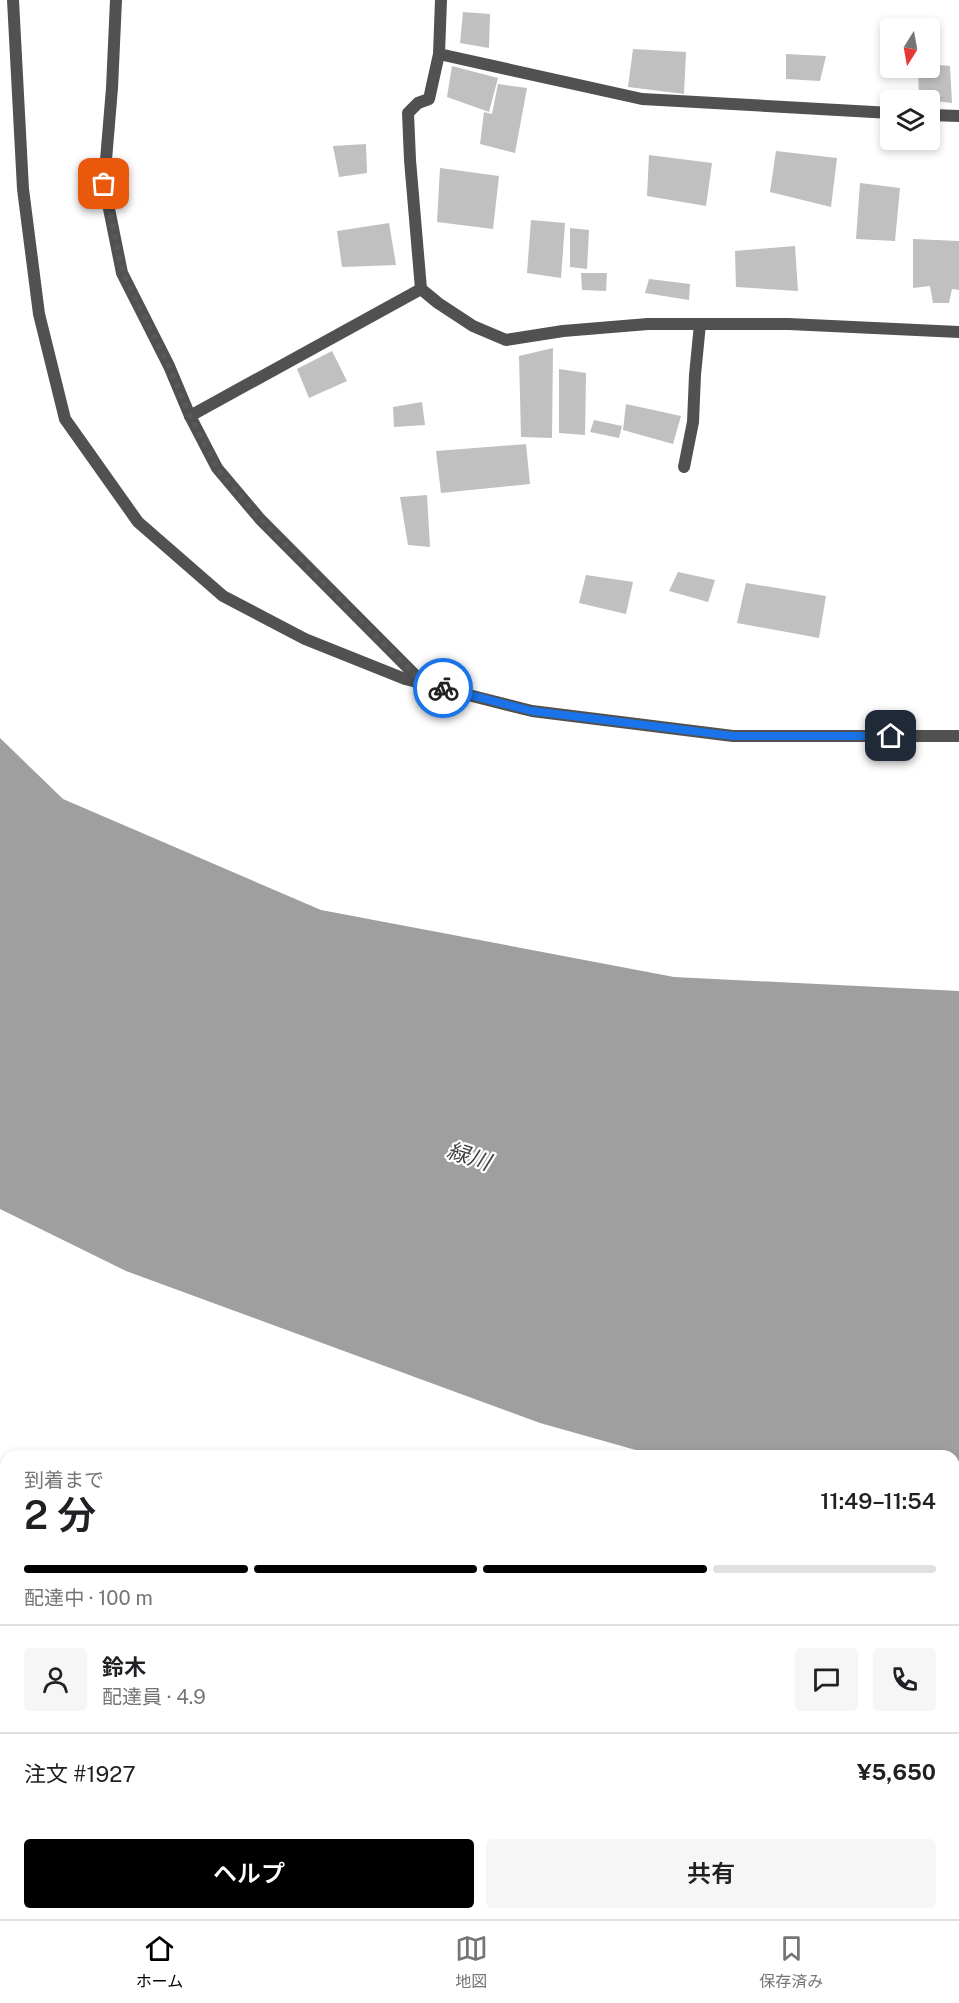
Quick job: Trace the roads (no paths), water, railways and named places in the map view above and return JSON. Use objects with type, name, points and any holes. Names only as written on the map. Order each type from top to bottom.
[{"type":"street","points":[[13,0],[23,189],[39,314],[65,419],[138,522],[223,596],[305,639],[405,679],[532,711],[733,736],[959,736]]},
{"type":"street","points":[[116,0],[104,184],[123,273],[217,468],[260,519],[423,683]]},
{"type":"street","points":[[441,0],[439,54],[429,99],[418,103],[408,113],[421,289],[473,326],[506,340],[595,328],[648,324],[789,324],[959,332]]},
{"type":"street","points":[[439,54],[642,99],[880,112]]},
{"type":"street","points":[[940,116],[959,116]]},
{"type":"street","points":[[190,416],[421,289]]},
{"type":"street","points":[[684,467],[693,422],[700,324]]},
{"type":"water","name":"緑川","points":[[0,738],[63,799],[321,910],[674,977],[959,991],[959,1450],[636,1450],[540,1423],[126,1271],[0,1209]]}]
